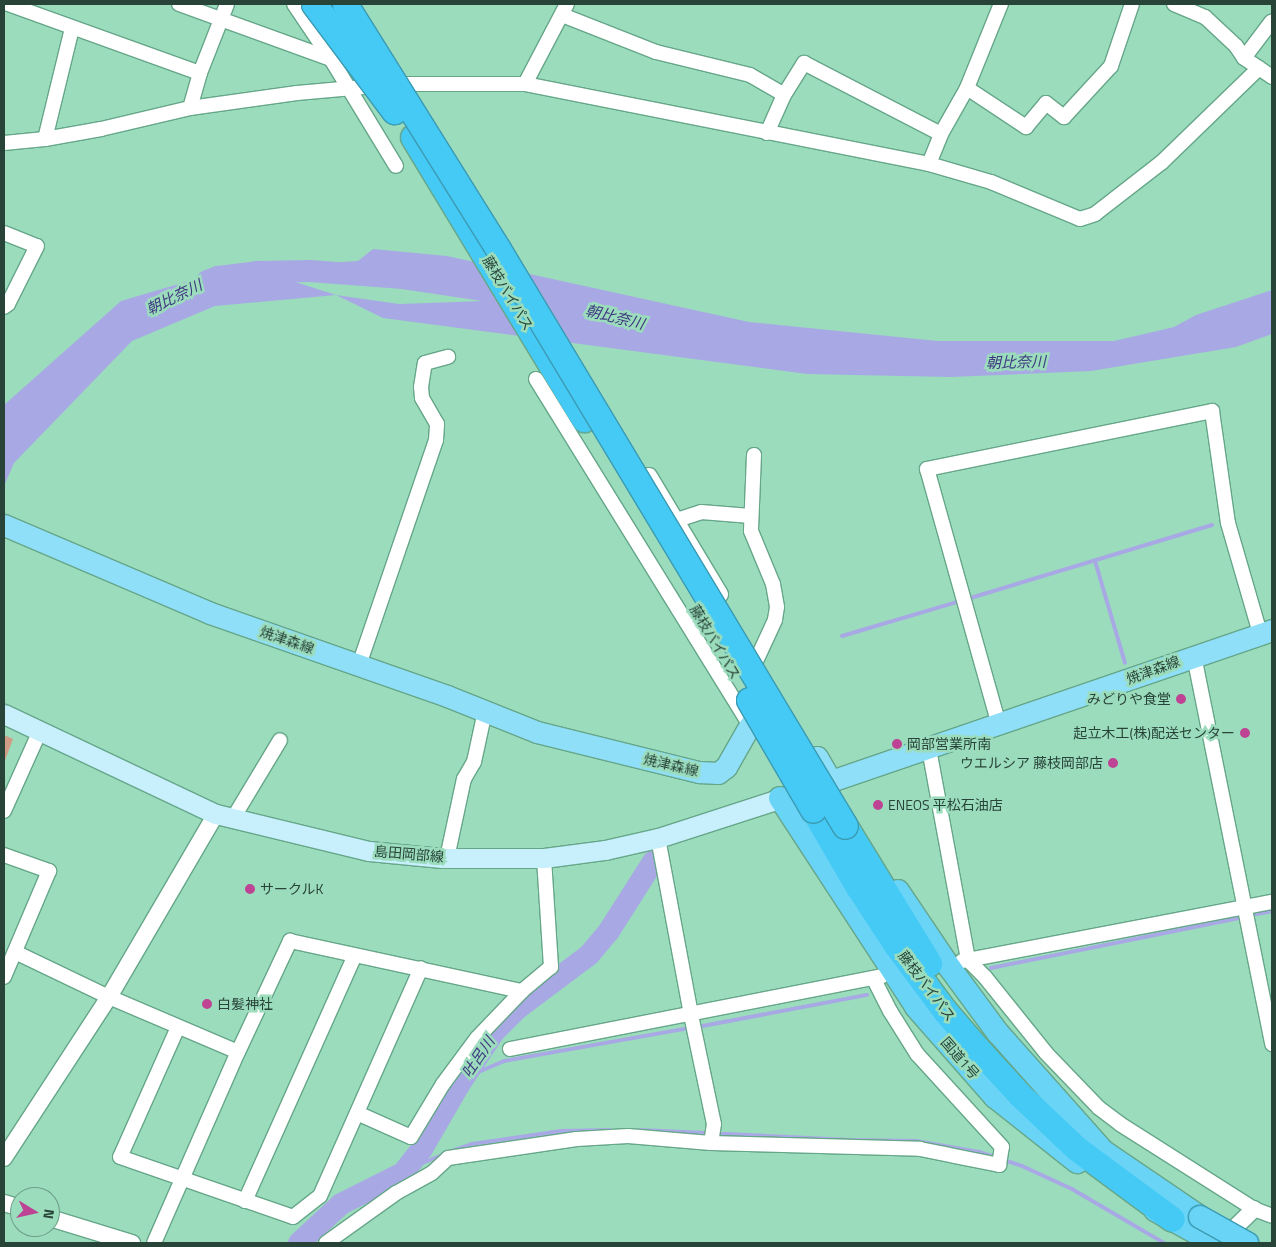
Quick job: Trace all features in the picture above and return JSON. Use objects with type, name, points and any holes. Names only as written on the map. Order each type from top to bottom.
[{"type":"highway","points":[[314,4],[413,137]]},
{"type":"highway","name":"藤枝バイパス","points":[[330,4],[569,394],[858,887],[924,984],[976,1047],[1020,1095],[1076,1148],[1188,1222]]},
{"type":"highway","name":"藤枝バイパス","points":[[346,4],[357,15],[897,914],[949,989],[1023,1076],[1102,1151]]},
{"type":"highway","name":"国道1号","points":[[831,781],[889,877],[950,968],[998,1033],[1102,1151],[1188,1222],[1217,1243]]},
{"type":"highway","name":"国道1号","points":[[780,798],[916,1007],[995,1097],[1094,1176],[1188,1222],[1247,1243]]},
{"type":"main road","name":"焼津森線","points":[[4,525],[210,613],[359,664],[564,740],[709,774],[718,773],[726,767],[750,725],[780,698]]},
{"type":"main road","name":"焼津森線","points":[[831,781],[1266,632]]},
{"type":"main road","points":[[780,698],[831,781]]},
{"type":"main road","name":"島田岡部線","points":[[4,714],[224,817],[370,851],[447,858],[544,858],[649,841],[831,781]]},
{"type":"street","points":[[8,4],[200,73]]},
{"type":"street","points":[[179,4],[331,59]]},
{"type":"street","points":[[190,108],[200,73],[228,4]]},
{"type":"street","points":[[294,4],[331,59],[396,166]]},
{"type":"street","points":[[929,164],[941,134],[967,88],[1000,4],[1004,4]]},
{"type":"street","points":[[967,88],[1026,127],[1046,104],[1064,116],[1111,66],[1132,4]]},
{"type":"street","points":[[1174,4],[1205,17],[1236,46],[1244,58],[1272,77]]},
{"type":"street","points":[[525,84],[564,9],[656,52],[750,75],[784,95]]},
{"type":"street","points":[[357,15],[398,84],[677,520],[780,698]]},
{"type":"street","points":[[1244,58],[1272,21]]},
{"type":"street","points":[[45,139],[72,28]]},
{"type":"street","points":[[767,133],[784,95],[804,63],[941,134]]},
{"type":"street","points":[[4,143],[45,139],[190,108],[347,88],[398,84],[525,84],[929,164],[991,182],[1080,219],[1095,214],[1162,162],[1259,68]]},
{"type":"street","points":[[4,233],[37,246],[5,304]]},
{"type":"street","points":[[359,664],[436,440],[437,424],[422,398],[421,387],[425,363],[448,357]]},
{"type":"street","points":[[536,379],[750,725]]},
{"type":"street","points":[[999,725],[927,469],[1212,411],[1228,524],[1266,632]]},
{"type":"street","points":[[754,455],[751,531],[773,584],[777,607],[775,620],[757,658]]},
{"type":"street","points":[[677,520],[701,512],[751,516]]},
{"type":"street","points":[[1198,654],[1195,661],[1272,1044]]},
{"type":"street","points":[[447,858],[464,778],[474,762],[485,711]]},
{"type":"street","points":[[4,811],[40,731]]},
{"type":"street","points":[[4,1158],[224,817],[280,740]]},
{"type":"street","points":[[929,749],[968,960],[985,976],[1046,1053],[1099,1108],[1120,1124],[1254,1210],[1272,1216]]},
{"type":"street","points":[[649,841],[691,1015],[714,1124],[711,1143]]},
{"type":"street","points":[[4,855],[49,871],[4,977]]},
{"type":"street","points":[[357,1113],[411,1138],[443,1084],[477,1038],[522,991],[551,966],[544,858]]},
{"type":"street","points":[[954,963],[1272,902]]},
{"type":"street","points":[[154,1243],[238,1052],[290,941],[522,991]]},
{"type":"street","points":[[15,952],[109,997],[238,1052]]},
{"type":"street","points":[[245,1201],[355,955]]},
{"type":"street","points":[[178,1027],[120,1156],[293,1217],[320,1196],[421,968]]},
{"type":"street","points":[[326,1243],[396,1193],[432,1173],[448,1158],[577,1139],[628,1136],[711,1143],[920,1148],[999,1165],[1002,1147],[917,1054],[879,977],[510,1049]]},
{"type":"street","points":[[1217,1243],[1254,1210]]},
{"type":"street","points":[[60,1221],[132,1243]]},
{"type":"shaded area","points":[[4,735],[13,739],[4,763]]},
{"type":"water","points":[[373,249],[447,256],[749,322],[938,341],[1114,341],[1174,327],[1196,315],[1272,290],[1272,334],[1236,347],[1091,371],[951,377],[807,374],[383,318],[336,295],[399,304],[484,301],[453,276],[356,274],[293,265],[358,261]]},
{"type":"water","points":[[216,273],[283,278],[336,295],[215,306],[132,341],[14,463],[4,486],[4,405],[121,301]]},
{"type":"waterway","name":"朝比奈川","points":[[207,281],[218,277],[257,272],[310,271],[403,278],[497,292]]},
{"type":"waterway","points":[[967,599],[1212,525]]},
{"type":"waterway","points":[[1095,561],[1125,663]]},
{"type":"waterway","points":[[842,636],[960,601]]},
{"type":"waterway","name":"吐呂川","points":[[299,1243],[341,1204],[403,1173],[422,1149],[459,1085],[494,1032],[517,1009],[589,955],[609,931],[653,862]]},
{"type":"waterway","points":[[1250,915],[1272,911]]},
{"type":"waterway","points":[[991,968],[1243,917]]},
{"type":"waterway","points":[[697,1027],[867,995]]},
{"type":"waterway","points":[[459,1085],[476,1073],[504,1061],[690,1028]]},
{"type":"waterway","points":[[452,1151],[472,1144],[561,1131],[610,1130]]},
{"type":"waterway","points":[[640,1130],[850,1140],[916,1141],[979,1152],[1022,1166],[1072,1189],[1164,1243]]},
{"type":"waterway","points":[[403,1173],[445,1154]]},
{"type":"place","name":"みどりや食堂","points":[[1181,699]]},
{"type":"place","name":"起立木工(株)配送センター","points":[[1245,733]]},
{"type":"place","name":"岡部営業所南","points":[[897,744]]},
{"type":"place","name":"ウエルシア 藤枝岡部店","points":[[1113,763]]},
{"type":"place","name":"ENEOS 平松石油店","points":[[878,805]]},
{"type":"place","name":"サークルK","points":[[250,889]]},
{"type":"place","name":"白髪神社","points":[[207,1004]]}]
